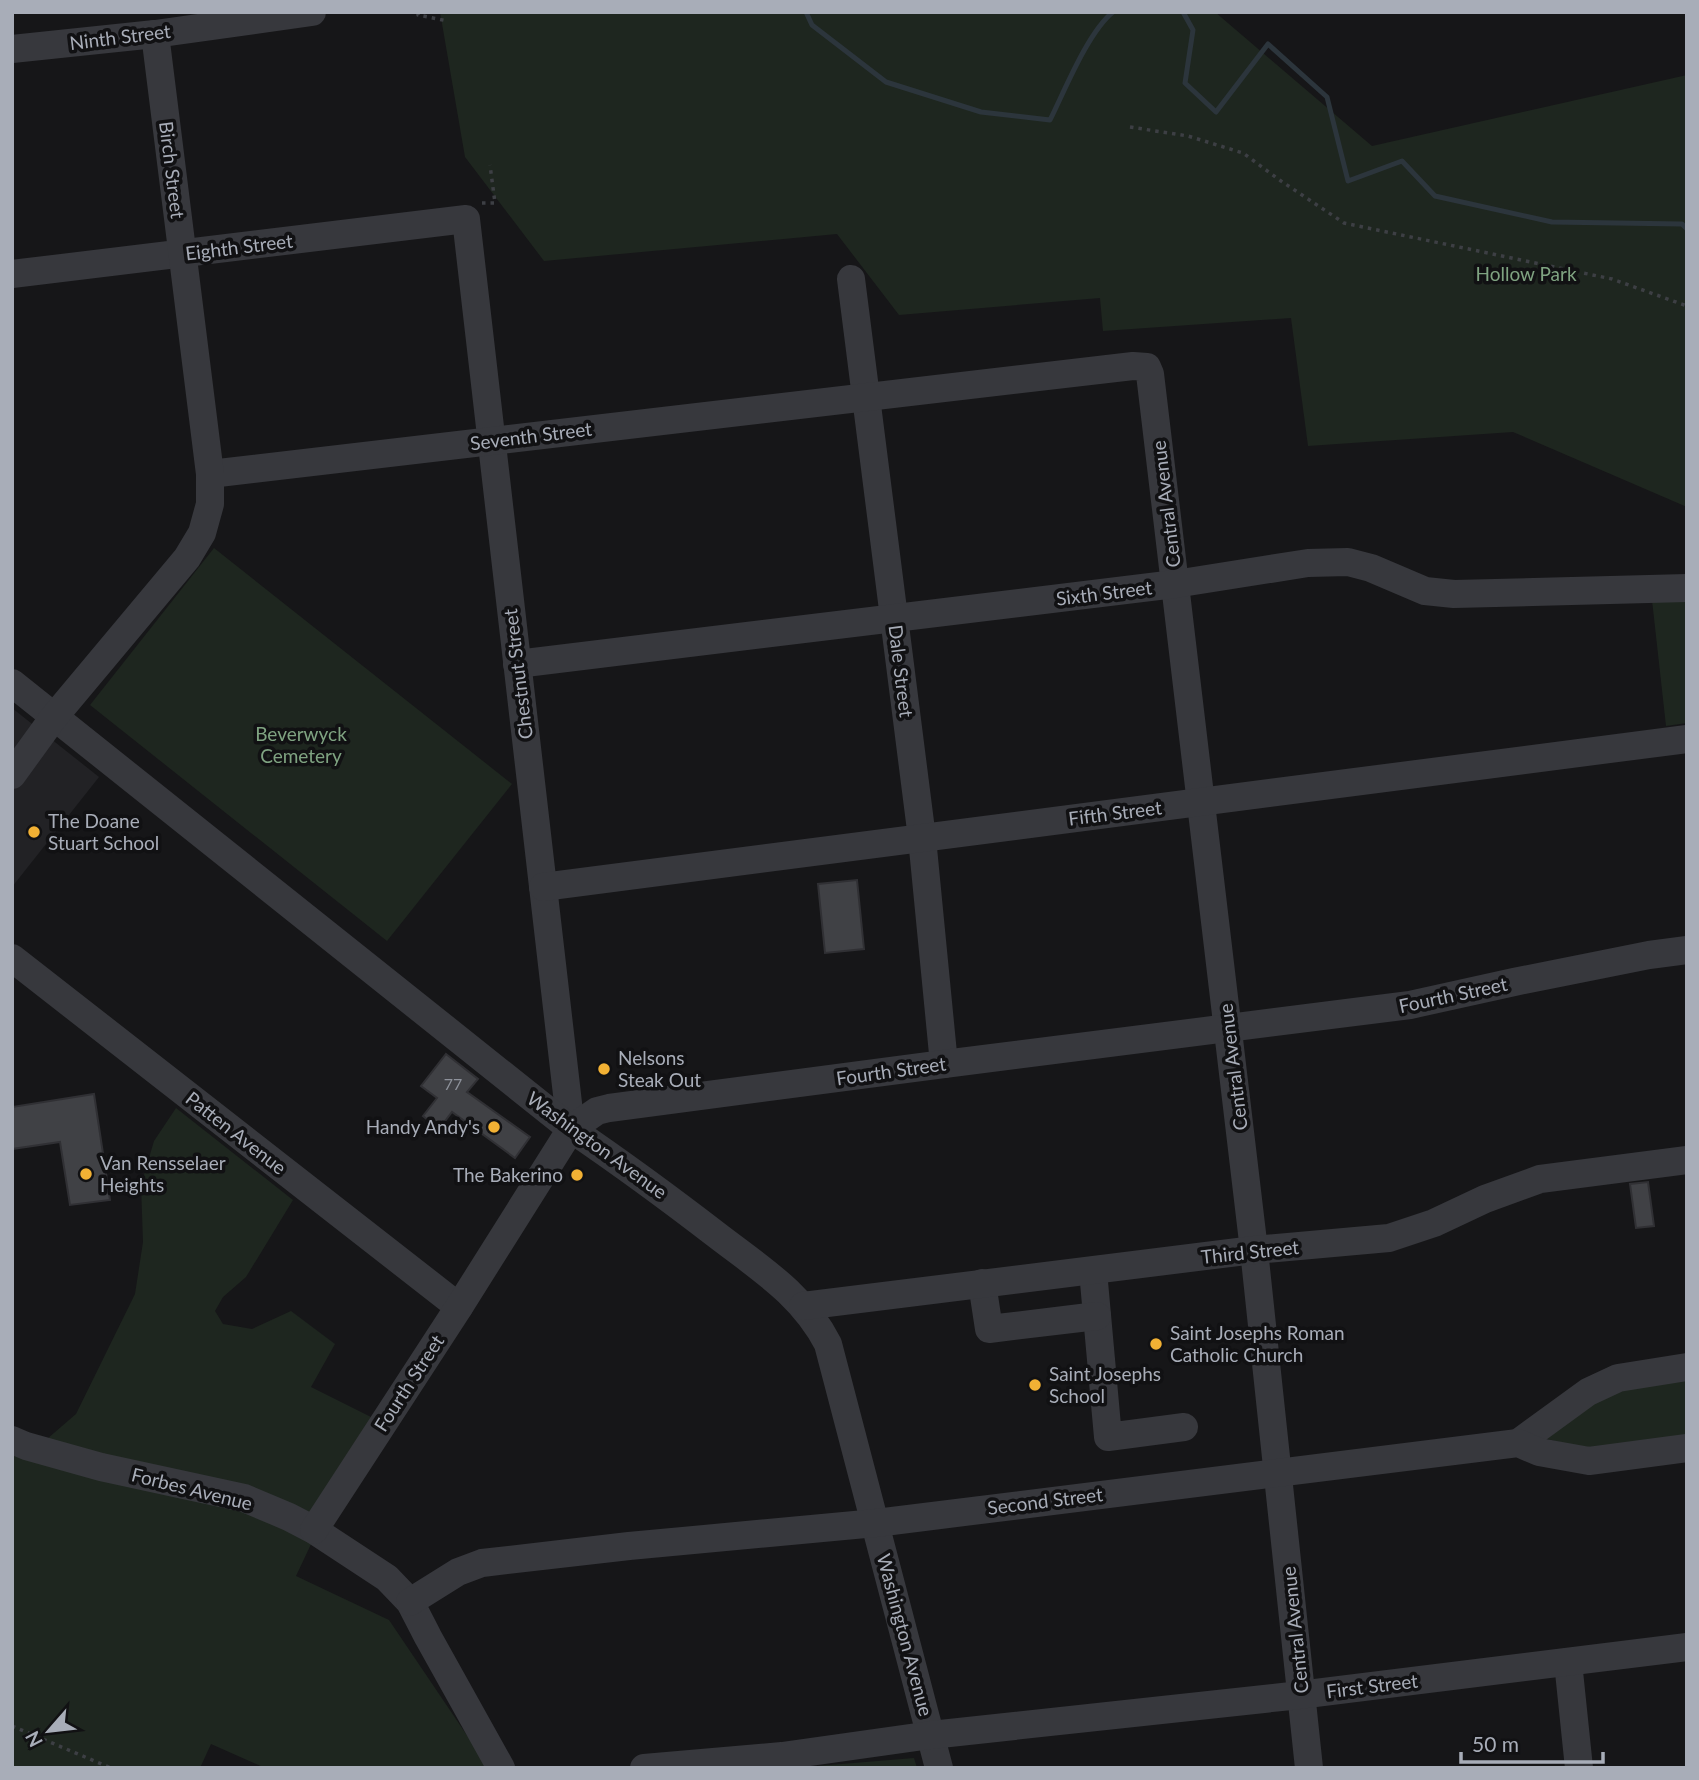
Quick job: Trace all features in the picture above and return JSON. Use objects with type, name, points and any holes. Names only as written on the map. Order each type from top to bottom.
[{"type":"street","name":"Ninth Street","points":[[12,49],[155,34],[312,12]]},
{"type":"street","name":"Birch Street","points":[[155,34],[210,474]]},
{"type":"street","name":"Eighth Street","points":[[12,274],[466,219]]},
{"type":"street","name":"Chestnut Street","points":[[466,219],[571,1129]]},
{"type":"street","name":"Dale Street","points":[[851,279],[922,838],[944,1063]]},
{"type":"street","name":"Seventh Street","points":[[210,474],[1133,366],[1147,367]]},
{"type":"street","name":"Central Avenue","points":[[1147,367],[1150,374],[1254,1250],[1309,1768]]},
{"type":"street","points":[[12,775],[21,752],[54,717],[187,558],[202,533],[210,504],[210,474]]},
{"type":"street","name":"Sixth Street","points":[[517,664],[1175,584],[1308,563],[1348,562],[1371,568],[1425,591],[1454,594],[1687,588]]},
{"type":"street","name":"Washington Avenue","points":[[12,683],[571,1129],[640,1176],[786,1289],[803,1306],[819,1325],[828,1344],[939,1768]]},
{"type":"street","name":"Fifth Street","points":[[543,887],[1687,739]]},
{"type":"street","name":"Fourth Street","points":[[314,1530],[571,1129],[597,1111],[944,1063],[1409,1005],[1514,982],[1687,950]]},
{"type":"street","name":"Patten Avenue","points":[[12,958],[459,1307]]},
{"type":"street","name":"Third Street","points":[[803,1306],[1254,1250],[1389,1238],[1434,1223],[1486,1199],[1540,1180],[1687,1160]]},
{"type":"street","points":[[1093,1271],[1108,1437],[1184,1427]]},
{"type":"street","points":[[982,1283],[989,1329],[1097,1316]]},
{"type":"street","points":[[1518,1443],[1588,1392],[1618,1378],[1687,1367]]},
{"type":"street","name":"Forbes Avenue","points":[[12,1440],[101,1467],[244,1498],[314,1530],[387,1578],[410,1602],[501,1768]]},
{"type":"street","name":"Second Street","points":[[410,1602],[458,1572],[482,1563],[876,1522],[1518,1443],[1539,1452],[1588,1461],[1687,1448]]},
{"type":"street","name":"First Street","points":[[644,1768],[782,1756],[931,1735],[1301,1695],[1687,1647]]},
{"type":"street","points":[[1568,1662],[1579,1768]]},
{"type":"path","points":[[418,12],[418,15],[448,20]]},
{"type":"path","points":[[1130,127],[1188,136],[1243,153],[1344,223],[1612,279],[1687,306]]},
{"type":"path","points":[[466,219],[481,203],[495,203],[490,165]]},
{"type":"path","points":[[12,1726],[111,1768]]},
{"type":"path","points":[[90,1768],[93,1760]]},
{"type":"shaded area","name":"The Doane Stuart School","points":[[12,708],[99,777],[12,887]]},
{"type":"green space","name":"Hollow Park","points":[[440,12],[1215,12],[1372,146],[1687,75],[1687,507],[1513,432],[1308,446],[1291,318],[1103,331],[1100,298],[899,315],[837,234],[544,261],[465,157]]},
{"type":"green space","name":"Beverwyck Cemetery","points":[[214,548],[512,784],[387,941],[90,705]]},
{"type":"green space","points":[[1687,596],[1687,723],[1666,726],[1652,600]]},
{"type":"green space","points":[[176,1108],[293,1200],[246,1277],[223,1297],[215,1311],[223,1324],[252,1329],[291,1311],[335,1344],[311,1387],[371,1417],[296,1576],[389,1620],[489,1768],[265,1768],[211,1744],[200,1768],[12,1768],[12,1430],[47,1439],[76,1414],[135,1294],[143,1242],[141,1185],[154,1141]]},
{"type":"green space","points":[[1687,1376],[1687,1437],[1588,1449],[1543,1438],[1602,1393]]},
{"type":"green space","points":[[914,1758],[917,1768],[793,1768]]},
{"type":"building","points":[[857,880],[864,949],[825,953],[818,884]]},
{"type":"building","points":[[446,1054],[478,1079],[467,1092],[530,1137],[515,1158],[452,1112],[439,1129],[423,1116],[437,1098],[421,1086]]},
{"type":"building","name":"Van Rensselaer Heights","points":[[94,1094],[110,1200],[70,1205],[60,1142],[12,1149],[12,1107]]},
{"type":"building","points":[[1648,1182],[1654,1226],[1636,1228],[1630,1184]]},
{"type":"waterway","points":[[806,12],[812,25],[886,82],[981,112],[1050,120],[1086,47],[1113,12]]},
{"type":"waterway","points":[[1183,12],[1193,30],[1185,83],[1216,112],[1268,44],[1327,97],[1348,181],[1402,161],[1435,196],[1552,222],[1682,224],[1687,229]]},
{"type":"place","name":"The Doane Stuart School","points":[[34,832]]},
{"type":"place","name":"Nelsons Steak Out","points":[[604,1069]]},
{"type":"place","name":"Handy Andy's","points":[[494,1127]]},
{"type":"place","name":"Van Rensselaer Heights","points":[[86,1174]]},
{"type":"place","name":"The Bakerino","points":[[577,1175]]},
{"type":"place","name":"Saint Josephs Roman Catholic Church","points":[[1156,1344]]},
{"type":"place","name":"Saint Josephs School","points":[[1035,1385]]}]
